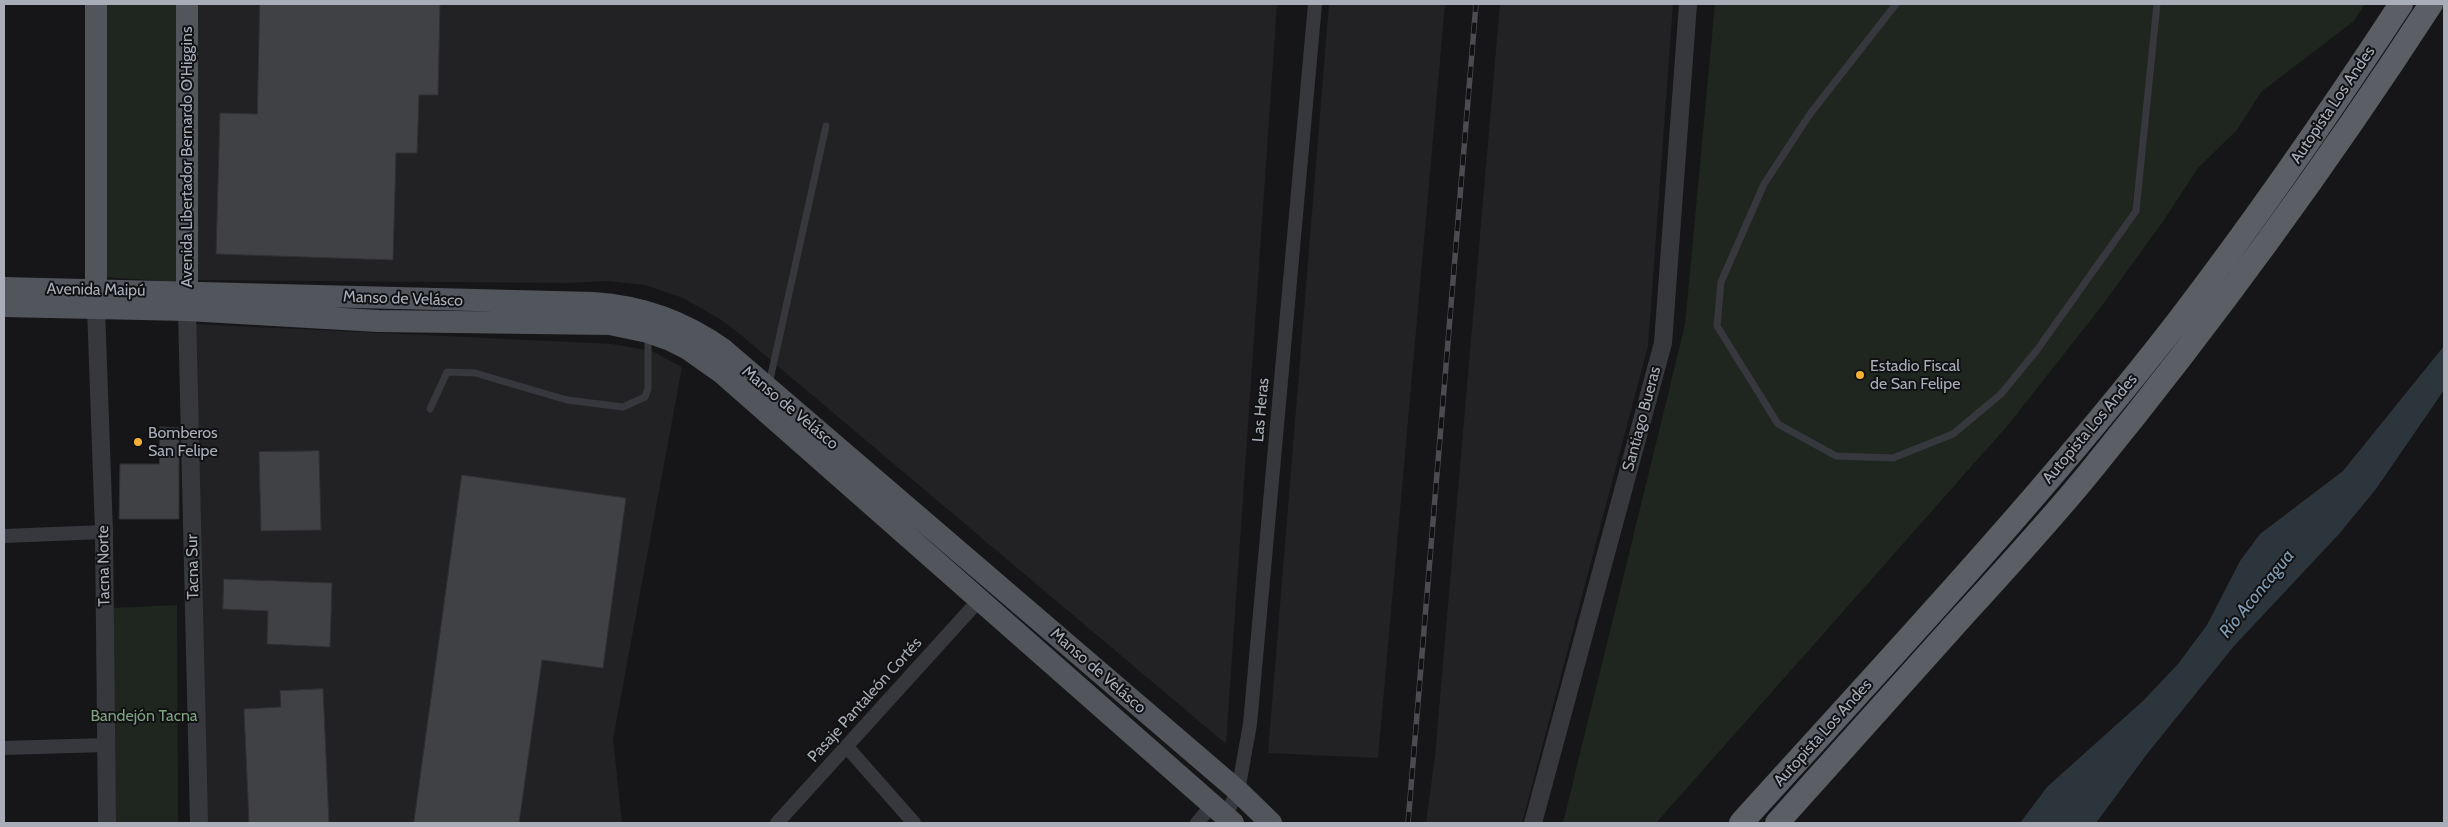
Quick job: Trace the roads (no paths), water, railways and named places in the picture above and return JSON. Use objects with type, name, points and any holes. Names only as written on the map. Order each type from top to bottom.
[{"type":"highway","name":"Autopista Los Andes","points":[[1741,823],[1998,539],[2117,397],[2220,264],[2306,144],[2402,4]]},
{"type":"highway","name":"Autopista Los Andes","points":[[1777,823],[2088,474],[2211,317],[2367,101],[2431,4]]},
{"type":"main road","points":[[96,4],[97,299]]},
{"type":"main road","name":"Avenida Libertador Bernardo O'Higgins","points":[[186,4],[188,301]]},
{"type":"main road","name":"Avenida Maipú","points":[[4,288],[97,299],[188,301]]},
{"type":"main road","name":"Avenida Maipú","points":[[4,306],[97,299]]},
{"type":"main road","name":"Manso de Velásco","points":[[188,301],[414,300],[593,303],[632,307],[670,318],[707,338],[768,389],[1238,792],[1270,823]]},
{"type":"main road","name":"Manso de Velásco","points":[[188,301],[378,321],[610,324],[648,332],[688,349],[722,373],[1223,815]]},
{"type":"street","name":"Las Heras","points":[[1197,823],[1223,815],[1238,792],[1250,724],[1315,4]]},
{"type":"street","name":"Santiago Bueras","points":[[1533,823],[1662,342],[1688,4]]},
{"type":"street","name":"Tacna Norte","points":[[97,299],[104,532],[107,823]]},
{"type":"street","name":"Tacna Sur","points":[[188,301],[199,823]]},
{"type":"street","points":[[4,536],[104,532]]},
{"type":"street","name":"Pasaje Pantaleón Cortés","points":[[776,823],[980,599]]},
{"type":"street","points":[[4,748],[106,745]]},
{"type":"street","points":[[846,747],[914,823]]},
{"type":"lane","points":[[1896,4],[1810,114],[1764,184],[1721,282],[1717,326],[1778,424],[1836,456],[1893,458],[1953,434],[2001,394],[2038,350],[2136,211],[2157,4]]},
{"type":"lane","points":[[768,389],[826,126]]},
{"type":"lane","points":[[430,409],[447,372],[475,373],[567,400],[623,407],[645,397],[648,389],[648,332]]},
{"type":"water","name":"Río Aconcagua","points":[[2444,346],[2444,390],[2376,489],[2339,534],[2234,646],[2147,754],[2096,823],[2020,823],[2047,787],[2144,700],[2178,664],[2207,625],[2240,561],[2260,534],[2343,471]]},
{"type":"railway","points":[[1408,823],[1476,4]]},
{"type":"place","name":"Estadio Fiscal de San Felipe","points":[[1860,375]]},
{"type":"place","name":"Bomberos San Felipe","points":[[138,442]]},
{"type":"park label","name":"Bandejón Tacna","points":[[144,716]]}]
